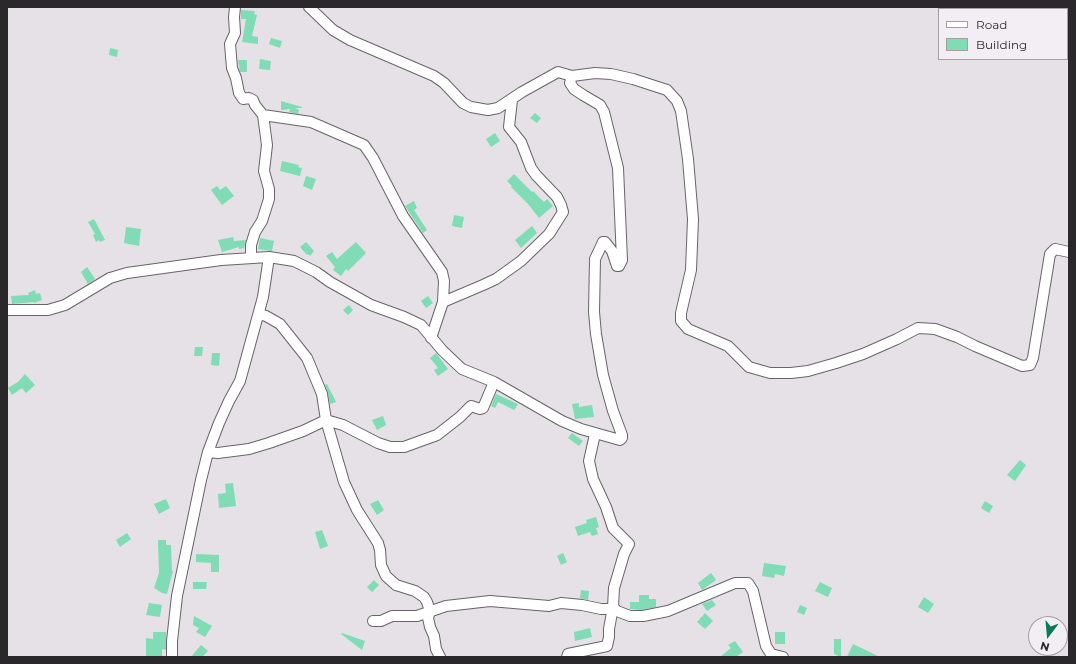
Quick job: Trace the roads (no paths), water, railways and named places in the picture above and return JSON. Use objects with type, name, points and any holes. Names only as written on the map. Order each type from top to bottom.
[{"type":"street","points":[[235,7],[235,33],[230,44],[232,68],[239,93],[243,98],[253,100],[262,115],[267,145],[264,171],[269,189],[269,199],[251,245],[251,258]]},
{"type":"street","points":[[309,7],[333,30],[350,40],[434,76],[444,83],[463,103],[471,107],[488,110],[498,108],[522,92],[558,72],[572,76],[594,73],[611,74],[633,79],[667,90],[677,101],[681,111],[688,159],[693,219],[691,270],[681,313],[681,321],[688,330],[728,346],[749,367],[770,373],[808,371],[862,354],[918,328],[934,329],[957,336],[1015,364],[1022,366],[1030,365],[1033,358],[1050,254],[1056,249],[1069,252]]},
{"type":"street","points":[[7,310],[48,310],[65,305],[110,278],[127,273],[221,260],[269,258],[294,261],[316,272],[330,282],[371,305],[421,325],[431,338],[462,369],[494,382],[562,421],[595,434],[620,440],[622,435],[613,411],[603,375],[594,312],[595,259],[603,242],[605,242],[612,251],[617,266],[619,266],[622,260],[618,168],[604,112],[600,105],[574,88],[570,83],[572,76]]},
{"type":"street","points":[[443,302],[483,286],[521,260],[549,234],[563,212],[557,197],[536,175],[521,142],[509,127],[512,100]]},
{"type":"street","points":[[262,115],[311,122],[364,145],[373,158],[403,216],[442,272],[444,281],[443,302],[431,338]]},
{"type":"street","points":[[172,657],[172,641],[177,596],[201,480],[208,452],[229,401],[240,381],[259,314],[269,258]]},
{"type":"street","points":[[259,314],[266,316],[280,324],[307,358],[322,394],[326,420],[344,482],[357,510],[378,543],[381,565],[386,576],[396,585],[415,591],[427,602],[430,611],[428,618],[429,623],[434,636],[436,649],[440,657]]},
{"type":"street","points":[[208,452],[218,453],[249,449],[303,431],[326,420],[343,425],[378,443],[396,448],[404,447],[437,435],[456,420],[470,406],[480,409],[483,408],[494,382]]},
{"type":"street","points":[[567,657],[568,654],[607,646],[613,607],[614,588],[624,554],[629,544],[613,528],[606,507],[593,479],[589,461],[595,434]]},
{"type":"street","points":[[613,607],[617,612],[630,616],[643,616],[668,611],[735,582],[748,583],[753,591],[766,646],[771,654],[783,657]]},
{"type":"street","points":[[373,621],[381,621],[392,616],[417,616],[446,606],[490,601],[549,606],[561,603],[601,609],[609,609],[613,607]]}]
